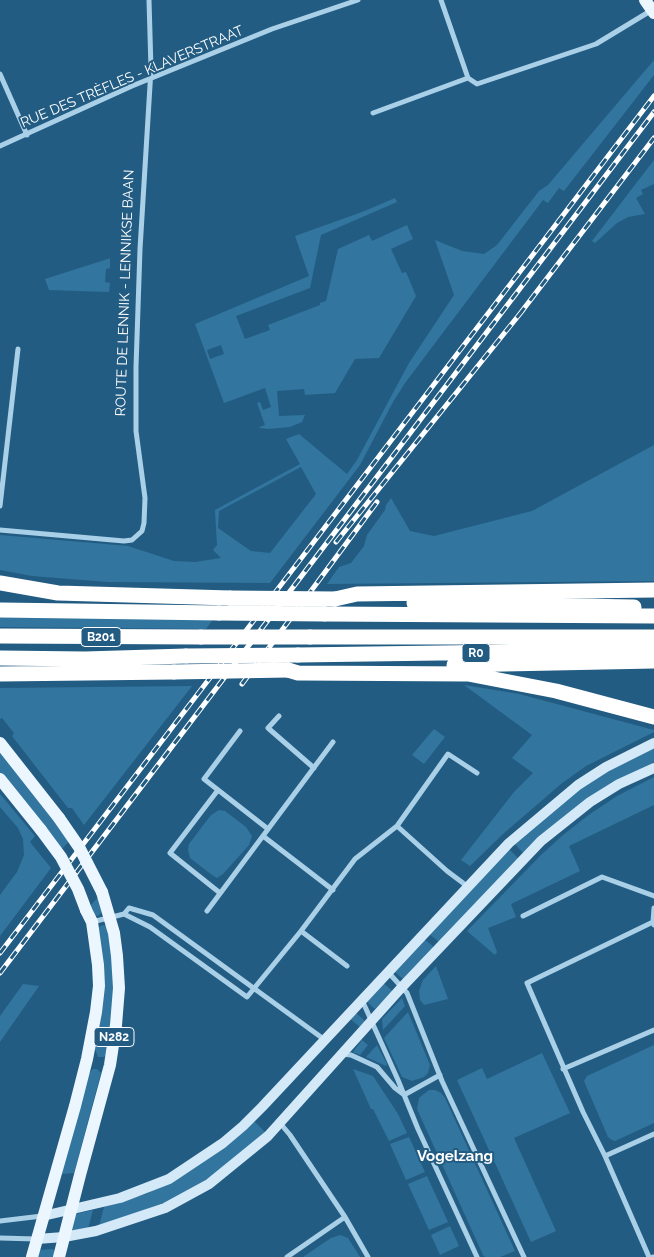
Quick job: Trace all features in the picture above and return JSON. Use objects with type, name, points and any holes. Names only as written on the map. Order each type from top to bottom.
[{"type":"highway","points":[[0,583],[58,593],[336,599],[364,603],[654,607]]},
{"type":"highway","points":[[336,599],[357,594],[654,590]]},
{"type":"highway","points":[[0,610],[654,616]]},
{"type":"highway","name":"B201","points":[[0,636],[654,637]]},
{"type":"highway","name":"R0","points":[[2,658],[85,659],[654,650]]},
{"type":"highway","points":[[2,674],[288,670],[299,667],[654,661]]},
{"type":"highway","points":[[288,670],[298,673],[468,674],[556,691],[654,717]]},
{"type":"main road","name":"N282","points":[[0,743],[59,818],[79,847],[102,892],[114,933],[119,988],[110,1065],[59,1257]]},
{"type":"main road","name":"N282","points":[[0,779],[42,830],[61,857],[78,889],[92,922],[96,941],[99,986],[88,1059],[32,1257]]},
{"type":"street","name":"ROUTE DE LENNIK - LENNIKSE BAAN","points":[[0,530],[124,541],[132,540],[142,531],[145,498],[136,431],[136,367],[140,248],[150,79],[149,0]]},
{"type":"street","name":"RUE DES TRÈFLES - KLAVERSTRAAT","points":[[0,146],[132,86],[272,29],[358,0]]},
{"type":"street","points":[[441,0],[468,78],[476,84],[596,44],[650,8]]},
{"type":"street","points":[[0,74],[27,135]]},
{"type":"street","points":[[373,113],[468,78]]},
{"type":"street","points":[[0,506],[18,349]]},
{"type":"street","points":[[279,716],[268,728],[314,768]]},
{"type":"street","points":[[240,731],[204,779],[268,829]]},
{"type":"street","points":[[206,912],[333,742]]},
{"type":"street","points":[[0,1221],[43,1216],[120,1198],[169,1179],[223,1143],[243,1126],[325,1040],[509,843],[578,785],[654,743]]},
{"type":"street","points":[[92,922],[124,914],[150,927],[247,997],[356,859],[397,826],[448,754],[477,773]]},
{"type":"street","points":[[0,1238],[64,1238],[96,1231],[165,1208],[209,1184],[256,1147],[402,987],[541,841],[590,802],[619,784],[654,768]]},
{"type":"street","points":[[218,790],[170,853],[220,893]]},
{"type":"street","points":[[397,826],[447,871],[467,886]]},
{"type":"street","points":[[263,836],[333,890]]},
{"type":"street","points":[[523,916],[602,877],[654,896]]},
{"type":"street","points":[[124,914],[130,908],[153,915],[325,1040]]},
{"type":"street","points":[[652,1257],[563,1069],[526,983],[653,924],[654,908]]},
{"type":"street","points":[[301,931],[347,966]]},
{"type":"street","points":[[387,972],[407,993],[440,1075],[522,1256]]},
{"type":"street","points":[[362,999],[418,1129],[477,1257]]},
{"type":"street","points":[[563,1069],[654,1030]]},
{"type":"street","points":[[341,1054],[351,1055],[377,1067],[395,1088],[404,1095]]},
{"type":"street","points":[[404,1095],[440,1075]]},
{"type":"street","points":[[279,1123],[290,1135],[346,1217],[368,1257]]},
{"type":"street","points":[[605,1156],[654,1134]]},
{"type":"street","points":[[287,1257],[346,1217]]},
{"type":"shaded area","points":[[654,60],[654,75],[564,191],[559,188],[548,203],[543,200],[405,383],[360,465],[270,583],[108,582],[32,576],[0,570],[0,535],[128,546],[174,561],[195,562],[221,558],[213,550],[217,545],[215,510],[300,464],[286,439],[299,434],[347,474],[357,460],[409,363],[454,295],[435,240],[462,251],[484,254],[497,245],[539,191],[548,185]],"holes":[[[301,467],[316,494],[270,553],[251,551],[218,528],[219,511]]]},
{"type":"shaded area","points":[[654,160],[654,184],[641,190],[643,194],[636,198],[645,214],[628,217],[617,223],[595,243],[592,241]]},
{"type":"shaded area","points":[[395,198],[397,202],[321,235],[310,288],[236,316],[245,339],[270,330],[268,325],[326,301],[338,249],[369,235],[372,241],[407,225],[413,239],[391,249],[402,273],[406,272],[416,296],[379,358],[355,359],[335,393],[305,395],[304,389],[277,391],[279,416],[305,415],[302,422],[290,427],[260,428],[265,425],[257,403],[260,402],[263,410],[271,407],[265,388],[224,403],[195,324],[309,276],[295,236]],"holes":[[[221,345],[224,354],[210,359],[207,350]]]},
{"type":"shaded area","points":[[110,258],[110,268],[106,269],[105,282],[110,283],[109,292],[49,290],[45,279]]},
{"type":"shaded area","points":[[654,445],[654,581],[327,584],[339,567],[351,563],[364,546],[367,535],[391,498],[410,531],[434,536],[532,511]]},
{"type":"shaded area","points":[[0,617],[213,619],[206,629],[0,627]]},
{"type":"shaded area","points":[[464,685],[519,694],[654,730],[654,732],[586,766],[561,784],[503,834],[470,866],[461,860],[514,792],[533,773],[512,758],[532,735]]},
{"type":"shaded area","points":[[192,686],[84,825],[72,808],[68,808],[12,736],[14,733],[2,718],[0,719],[0,688]]},
{"type":"shaded area","points":[[434,729],[445,737],[424,764],[412,755]]},
{"type":"shaded area","points":[[654,747],[654,762],[633,773],[523,853],[514,843],[574,792],[605,772]]},
{"type":"shaded area","points":[[0,748],[70,840],[61,850],[0,774]]},
{"type":"shaded area","points":[[654,777],[654,805],[569,846],[580,871],[511,904],[516,917],[488,928],[497,952],[495,955],[467,931],[563,835],[617,796]]},
{"type":"shaded area","points":[[0,794],[35,836],[30,842],[51,868],[0,936],[0,895],[17,872],[24,855],[23,839],[18,828],[0,807]]},
{"type":"shaded area","points":[[219,810],[225,811],[246,827],[252,836],[249,845],[223,874],[217,878],[190,858],[188,850],[189,844],[211,815]]},
{"type":"shaded area","points":[[508,848],[518,858],[439,942],[428,933]]},
{"type":"shaded area","points":[[100,895],[103,911],[98,916],[94,915],[89,907]]},
{"type":"shaded area","points":[[107,926],[110,930],[114,997],[106,1055],[98,1057],[95,1049],[99,927]]},
{"type":"shaded area","points":[[423,938],[435,948],[405,980],[395,972]]},
{"type":"shaded area","points":[[436,966],[448,999],[424,1005],[420,1000],[419,991],[423,980]]},
{"type":"shaded area","points":[[383,983],[393,991],[375,1009],[366,1001]]},
{"type":"shaded area","points":[[23,984],[39,986],[0,1042],[0,1016]]},
{"type":"shaded area","points":[[402,998],[405,1006],[383,1030],[382,1019]]},
{"type":"shaded area","points":[[408,1012],[430,1065],[428,1073],[424,1077],[412,1081],[402,1077],[384,1038]]},
{"type":"shaded area","points":[[356,1013],[365,1021],[361,1028],[349,1018]]},
{"type":"shaded area","points":[[362,1040],[368,1045],[360,1055],[353,1052]]},
{"type":"shaded area","points":[[377,1045],[387,1064],[386,1066],[366,1057]]},
{"type":"shaded area","points":[[654,1045],[654,1123],[615,1141],[612,1140],[608,1137],[584,1081],[587,1076]]},
{"type":"shaded area","points":[[542,1053],[570,1113],[514,1138],[556,1231],[531,1242],[457,1080],[482,1068],[487,1079]]},
{"type":"shaded area","points":[[93,1069],[97,1069],[101,1073],[74,1173],[61,1174],[89,1073]]},
{"type":"shaded area","points":[[353,1069],[373,1076],[398,1114],[407,1133],[389,1141],[373,1109],[371,1109]]},
{"type":"shaded area","points":[[429,1090],[441,1093],[445,1098],[515,1251],[500,1257],[485,1257],[483,1255],[417,1109],[419,1098]]},
{"type":"shaded area","points":[[254,1121],[266,1133],[214,1175],[167,1202],[99,1226],[104,1207],[146,1194],[191,1170],[219,1151]]},
{"type":"shaded area","points":[[409,1137],[425,1172],[406,1180],[390,1144]]},
{"type":"shaded area","points":[[427,1176],[448,1222],[429,1230],[408,1184]]},
{"type":"shaded area","points":[[93,1210],[88,1229],[75,1231],[72,1229],[76,1214]]},
{"type":"shaded area","points":[[450,1226],[459,1246],[440,1255],[431,1235]]},
{"type":"shaded area","points":[[340,1235],[348,1238],[360,1257],[303,1257],[331,1238]]},
{"type":"shaded area","points":[[53,1249],[55,1257],[36,1257],[38,1250]]},
{"type":"railway","points":[[0,953],[654,96]]},
{"type":"railway","points":[[0,973],[654,112]]},
{"type":"railway","points":[[519,315],[654,138]]},
{"type":"railway","points":[[336,542],[523,310]]},
{"type":"railway","points":[[242,684],[377,502]]},
{"type":"district","name":"Vogelzang","points":[[455,1156]]}]
